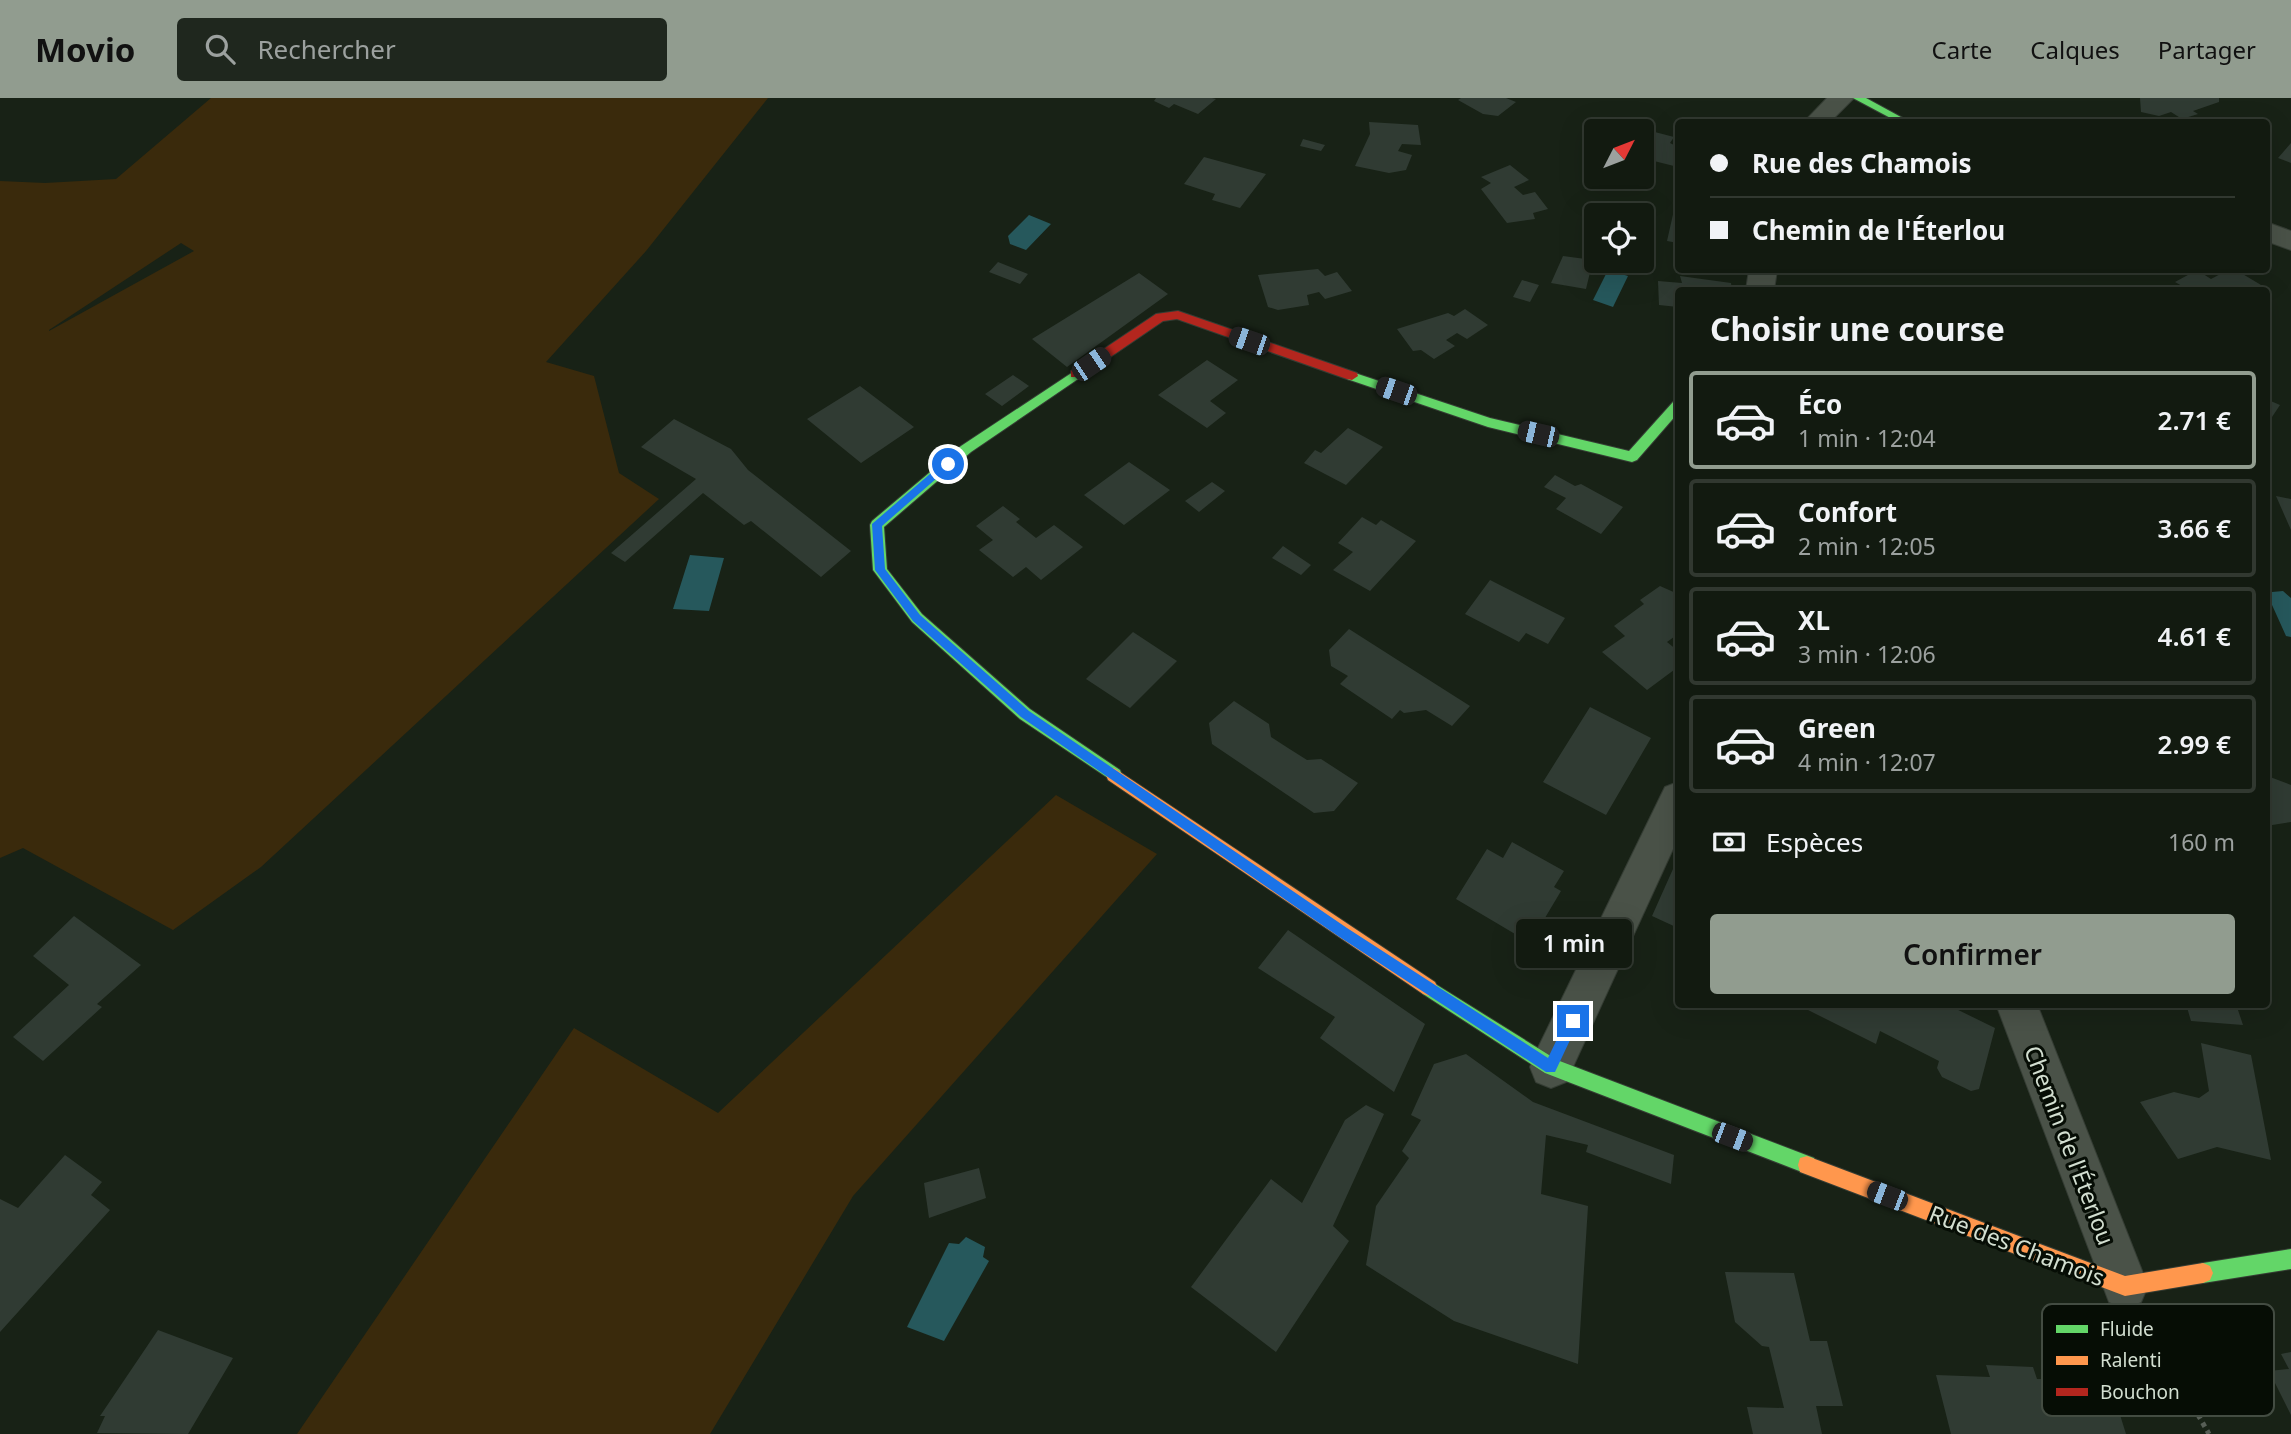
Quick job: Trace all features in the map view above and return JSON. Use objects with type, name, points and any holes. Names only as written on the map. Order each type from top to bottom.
[{"type":"street","points":[[1819,119],[1841,98]]},
{"type":"street","points":[[1858,98],[1899,119]]},
{"type":"street","points":[[2270,233],[2291,241]]},
{"type":"street","name":"Rue des Chamois","points":[[1675,408],[1632,457],[1488,422],[1200,325],[1178,315],[1160,317],[966,449],[877,524],[880,570],[916,618],[1025,714],[1343,932],[1550,1067],[2125,1286],[2291,1259]]},
{"type":"street","points":[[1550,1067],[1675,810]]},
{"type":"street","name":"Chemin de l'Éterlou","points":[[2018,1008],[2125,1286]]},
{"type":"path","name":"Rue des Chamois","points":[[2125,1286],[2135,1304]]},
{"type":"path","name":"Rue des Chamois","points":[[2199,1416],[2209,1434]]},
{"type":"shaded area","points":[[211,98],[768,98],[646,251],[546,362],[594,376],[619,473],[659,499],[261,867],[173,930],[23,848],[0,858],[0,181],[45,183],[116,179]],"holes":[[[181,243],[194,251],[49,331]]]},
{"type":"shaded area","points":[[1056,795],[1157,854],[853,1196],[710,1434],[297,1434],[574,1028],[718,1113]]},
{"type":"water","points":[[1029,215],[1051,224],[1026,250],[1010,244],[1008,236]]},
{"type":"water","points":[[1606,273],[1628,276],[1613,307],[1593,300]]},
{"type":"water","points":[[690,555],[724,558],[709,611],[673,609]]},
{"type":"water","points":[[2283,591],[2291,598],[2291,637],[2286,636],[2270,600],[2272,592]]},
{"type":"water","points":[[966,1237],[985,1247],[983,1257],[989,1261],[944,1341],[907,1327],[949,1243],[959,1244]]},
{"type":"building","points":[[1156,98],[1216,99],[1198,114],[1174,104],[1169,108],[1154,101]]},
{"type":"building","points":[[1506,98],[1516,102],[1498,116],[1483,114],[1458,100]]},
{"type":"building","points":[[2140,98],[2219,98],[2219,102],[2193,111],[2198,114],[2182,119],[2171,112],[2159,116],[2141,112]]},
{"type":"building","points":[[1369,122],[1418,125],[1421,145],[1402,144],[1398,151],[1412,155],[1406,170],[1389,173],[1355,166],[1370,134]]},
{"type":"building","points":[[1654,132],[1674,137],[1670,143],[1675,146],[1675,166],[1654,161]]},
{"type":"building","points":[[1303,139],[1325,145],[1321,151],[1300,146]]},
{"type":"building","points":[[2291,143],[2291,163],[2278,158]]},
{"type":"building","points":[[1204,157],[1266,174],[1240,208],[1212,200],[1215,194],[1184,184]]},
{"type":"building","points":[[1510,165],[1529,180],[1514,187],[1523,195],[1535,192],[1548,209],[1533,213],[1535,219],[1507,223],[1481,189],[1491,183],[1481,177]]},
{"type":"building","points":[[1674,210],[1675,210],[1675,242],[1667,241]]},
{"type":"building","points":[[1563,256],[1584,259],[1584,273],[1590,273],[1586,289],[1551,283]]},
{"type":"building","points":[[998,262],[1028,274],[1020,284],[989,272]]},
{"type":"building","points":[[1318,269],[1325,276],[1337,272],[1352,291],[1325,299],[1319,292],[1307,295],[1309,305],[1278,310],[1268,307],[1258,275]]},
{"type":"building","points":[[1139,273],[1168,294],[1067,367],[1032,339]]},
{"type":"building","points":[[2192,273],[2202,273],[2211,279],[2222,273],[2241,273],[2264,287],[2184,287],[2175,282]]},
{"type":"building","points":[[1680,276],[1731,283],[1732,287],[1675,287],[1675,307],[1659,305],[1658,281],[1682,283]]},
{"type":"building","points":[[1522,280],[1539,285],[1530,302],[1513,297]]},
{"type":"building","points":[[1465,309],[1488,325],[1467,339],[1457,333],[1446,340],[1455,346],[1434,359],[1421,350],[1413,351],[1397,329],[1448,313],[1454,316]]},
{"type":"building","points":[[1207,360],[1238,380],[1210,401],[1226,413],[1207,428],[1158,395]]},
{"type":"building","points":[[1013,375],[1029,386],[1002,406],[985,394]]},
{"type":"building","points":[[860,386],[914,427],[861,463],[807,419]]},
{"type":"building","points":[[2270,401],[2280,405],[2270,420]]},
{"type":"building","points":[[674,419],[731,449],[748,470],[851,551],[821,577],[751,521],[744,525],[703,493],[625,562],[611,553],[696,479],[641,447]]},
{"type":"building","points":[[1348,428],[1383,447],[1346,485],[1304,463],[1315,450],[1321,453]]},
{"type":"building","points":[[1129,462],[1170,490],[1124,525],[1084,495]]},
{"type":"building","points":[[1555,475],[1575,486],[1581,484],[1623,507],[1601,534],[1556,509],[1566,498],[1544,487]]},
{"type":"building","points":[[1212,482],[1225,491],[1199,512],[1185,501]]},
{"type":"building","points":[[2276,496],[2291,499],[2291,530]]},
{"type":"building","points":[[1003,506],[1020,519],[1016,522],[1036,538],[1054,525],[1083,547],[1041,580],[1026,567],[1013,577],[979,550],[993,540],[976,526]]},
{"type":"building","points":[[1362,517],[1376,525],[1381,520],[1416,541],[1370,591],[1333,570],[1353,552],[1338,543]]},
{"type":"building","points":[[1283,546],[1311,565],[1301,575],[1272,558]]},
{"type":"building","points":[[1490,580],[1565,618],[1548,644],[1526,633],[1519,642],[1465,614]]},
{"type":"building","points":[[1660,586],[1675,593],[1675,636],[1667,642],[1675,649],[1675,669],[1647,690],[1602,652],[1625,636],[1614,626],[1644,604],[1640,600]]},
{"type":"building","points":[[1349,629],[1470,706],[1452,726],[1426,710],[1404,713],[1400,710],[1392,719],[1340,684],[1348,676],[1331,666],[1329,650]]},
{"type":"building","points":[[1133,632],[1177,661],[1130,708],[1086,679]]},
{"type":"building","points":[[1234,701],[1269,724],[1271,737],[1307,760],[1321,759],[1358,783],[1334,811],[1314,813],[1212,744],[1209,723]]},
{"type":"building","points":[[1590,707],[1651,738],[1606,815],[1543,782]]},
{"type":"building","points":[[2270,777],[2291,785],[2291,822],[2270,825]]},
{"type":"building","points":[[1512,842],[1564,871],[1554,887],[1561,891],[1530,943],[1456,899],[1487,849],[1503,858]]},
{"type":"building","points":[[1673,869],[1675,927],[1652,916]]},
{"type":"building","points":[[74,916],[141,965],[97,1004],[102,1007],[43,1061],[13,1037],[69,985],[33,956]]},
{"type":"building","points":[[1288,930],[1425,1024],[1394,1092],[1320,1038],[1335,1017],[1258,968]]},
{"type":"building","points":[[1804,1008],[1954,1008],[1995,1028],[1979,1089],[1971,1091],[1942,1077],[1937,1068],[1939,1061],[1880,1031],[1876,1044]]},
{"type":"building","points":[[2187,1008],[2237,1008],[2243,1025],[2191,1021]]},
{"type":"building","points":[[2201,1043],[2251,1055],[2271,1160],[2217,1147],[2178,1159],[2140,1102],[2174,1092],[2199,1098],[2209,1091]]},
{"type":"building","points":[[1466,1054],[1533,1102],[1674,1155],[1671,1184],[1586,1152],[1588,1145],[1546,1135],[1541,1194],[1588,1206],[1578,1364],[1454,1321],[1366,1265],[1376,1206],[1409,1158],[1402,1151],[1421,1120],[1411,1115],[1434,1064]]},
{"type":"building","points":[[1366,1105],[1384,1114],[1333,1226],[1349,1241],[1276,1352],[1191,1287],[1271,1179],[1302,1203],[1345,1120]]},
{"type":"building","points":[[65,1155],[102,1182],[91,1195],[110,1210],[0,1332],[0,1199],[18,1208]]},
{"type":"building","points":[[979,1168],[986,1198],[929,1218],[924,1183]]},
{"type":"building","points":[[1725,1272],[1794,1273],[1810,1341],[1827,1341],[1843,1406],[1816,1406],[1822,1434],[1753,1434],[1747,1407],[1784,1408],[1769,1347],[1762,1346],[1735,1322]]},
{"type":"building","points":[[158,1330],[233,1358],[188,1434],[97,1433],[105,1416],[100,1416]]},
{"type":"building","points":[[2291,1352],[2291,1415],[2274,1381],[2274,1370],[2289,1369],[2281,1354]]},
{"type":"building","points":[[1986,1365],[2033,1367],[2037,1379],[2042,1379],[2042,1416],[2120,1416],[2126,1434],[1951,1434],[1936,1375],[1990,1377]]},
{"type":"traffic: fast","points":[[1858,98],[1899,119]]},
{"type":"traffic: fast","points":[[1076,374],[966,449],[877,525],[880,570],[917,618],[1025,714],[1114,775]]},
{"type":"traffic: fast","points":[[1352,376],[1488,422],[1632,457],[1675,408]]},
{"type":"traffic: fast","points":[[1429,988],[1551,1067],[1807,1165]]},
{"type":"traffic: fast","points":[[2203,1273],[2291,1259]]},
{"type":"traffic: slow","points":[[1114,775],[1429,988]]},
{"type":"traffic: slow","points":[[1807,1165],[2125,1286],[2203,1273]]},
{"type":"traffic: jam","points":[[1076,374],[1160,317],[1178,315],[1200,325],[1352,376]]},
{"type":"route","points":[[948,464],[877,524],[880,570],[916,618],[1025,714],[1343,932],[1550,1067],[1573,1021]]}]
